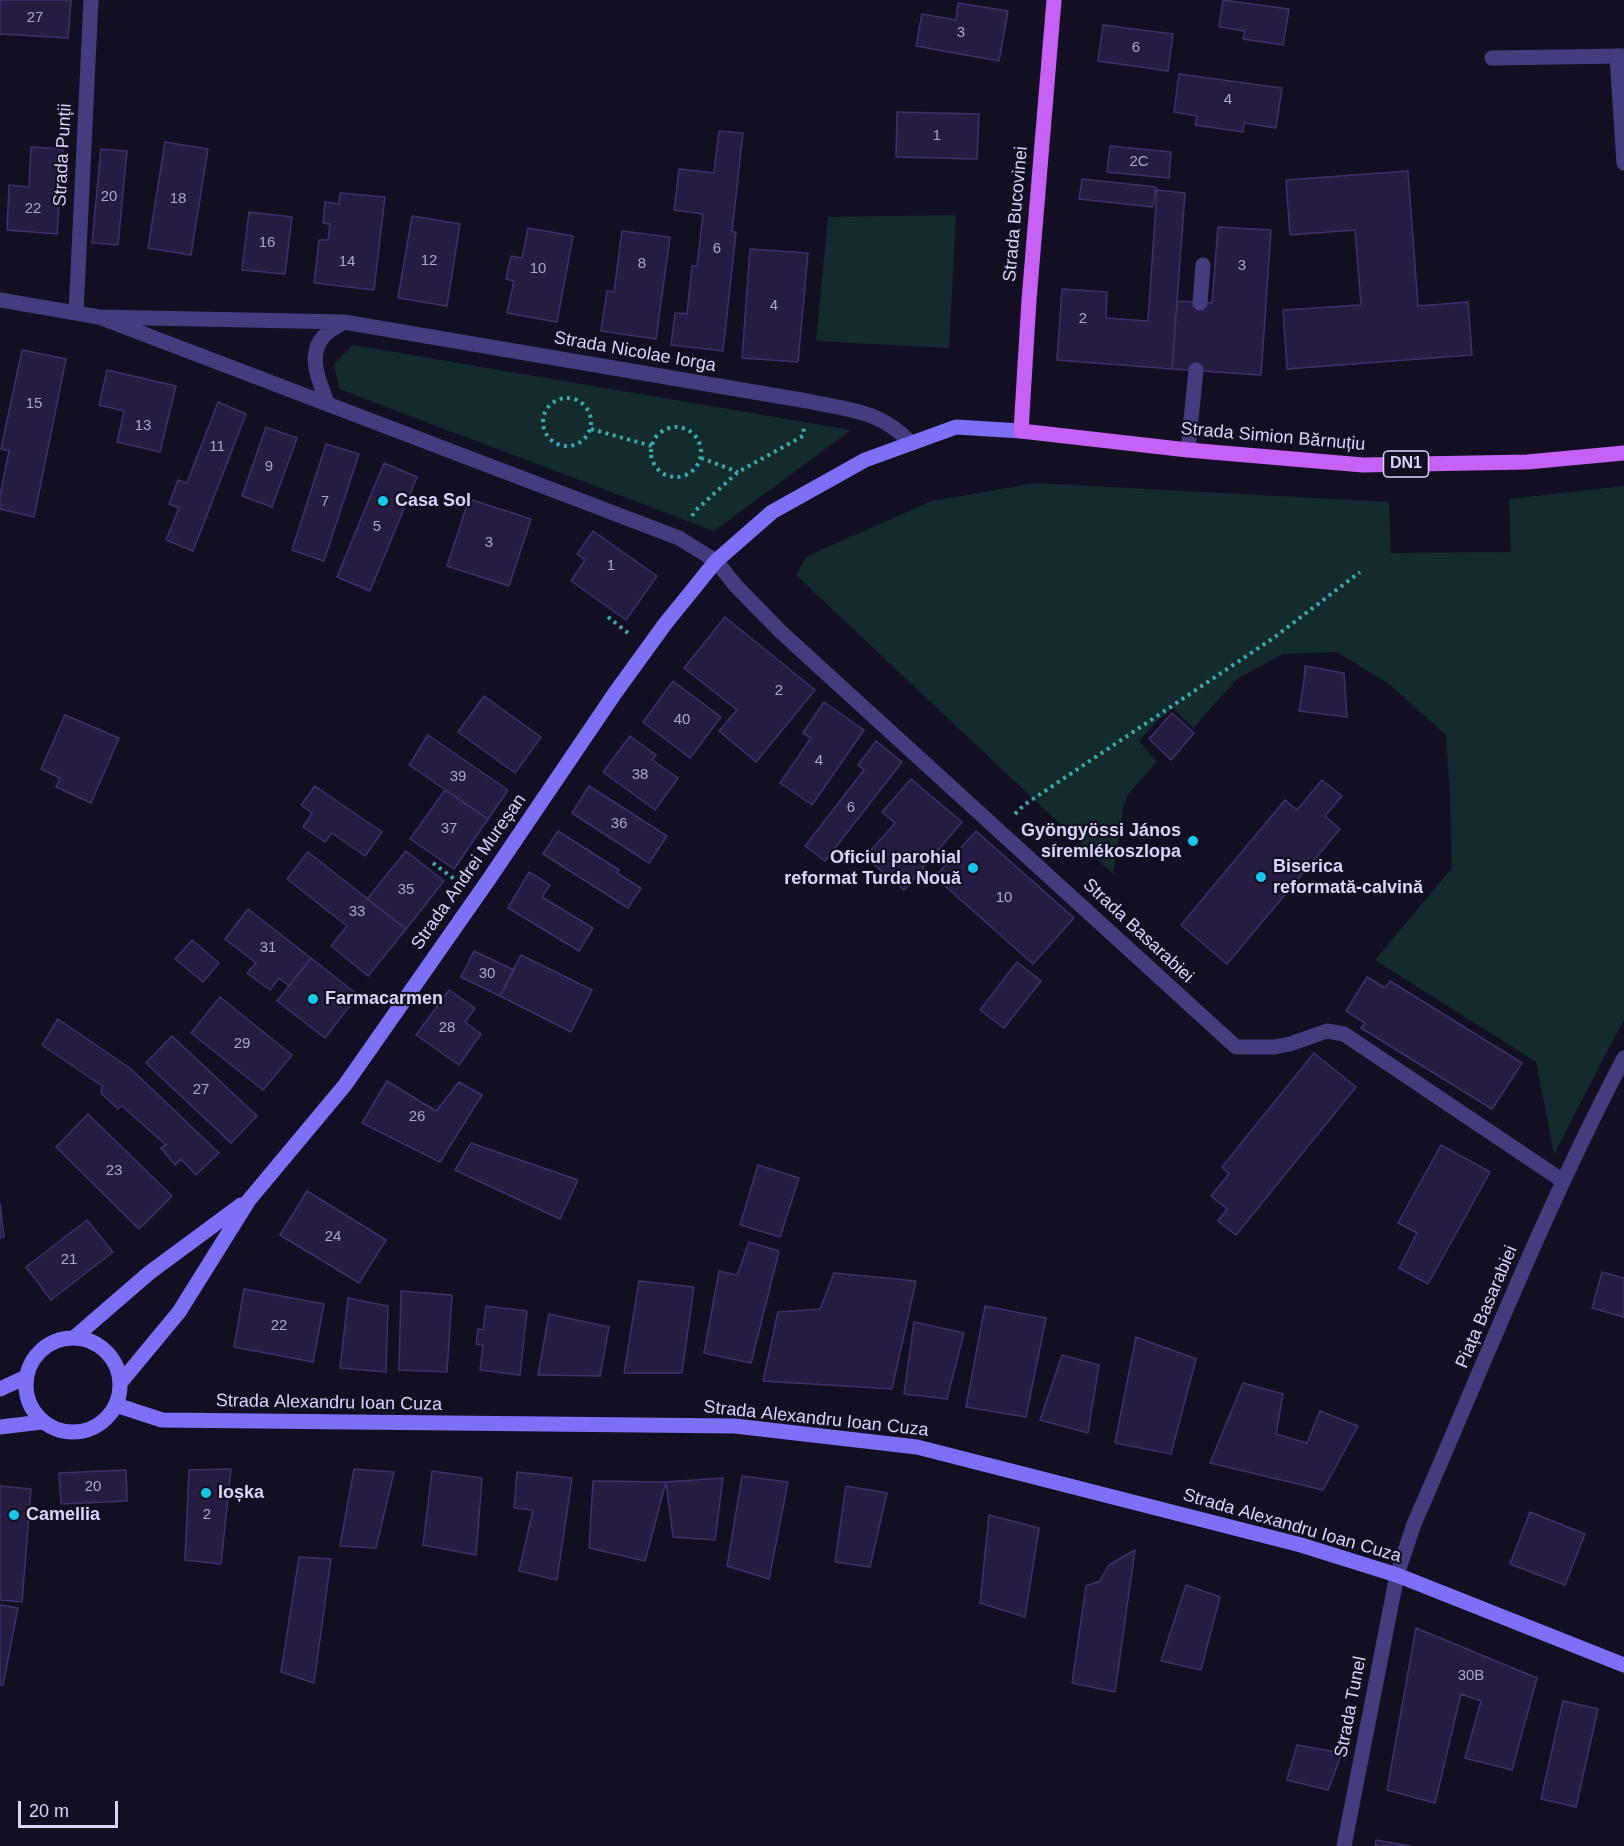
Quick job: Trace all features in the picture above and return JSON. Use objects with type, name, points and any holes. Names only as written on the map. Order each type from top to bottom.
[{"type":"main road","name":"Strada Bucovinei","points":[[1022,431],[1029,300],[1054,0]]},
{"type":"main road","name":"Strada Simion Bărnuțiu","points":[[911,443],[956,427],[1022,431],[1188,450],[1363,465],[1527,462],[1624,453]]},
{"type":"main road","name":"DN1","points":[[716,561],[771,512],[865,459],[911,443]]},
{"type":"main road","name":"Strada Andrei Mureșan","points":[[120,1382],[179,1312],[249,1200],[345,1085],[615,693],[665,624],[716,561]]},
{"type":"main road","name":"Strada Andrei Mureșan","points":[[75,1338],[149,1273],[249,1200]]},
{"type":"main road","name":"DN1","points":[[26,1377],[32,1361],[43,1348],[58,1340],[75,1338]]},
{"type":"main road","points":[[0,1427],[42,1422],[69,1432],[97,1426],[116,1405],[120,1382],[114,1360],[97,1344],[75,1338]]},
{"type":"main road","points":[[0,1389],[26,1377],[28,1402],[42,1422]]},
{"type":"main road","name":"Strada Alexandru Ioan Cuza","points":[[116,1405],[162,1420],[735,1426],[917,1447],[1301,1545],[1397,1575],[1624,1665]]},
{"type":"street","name":"Strada Punții","points":[[76,313],[92,0]]},
{"type":"street","points":[[1492,58],[1620,56],[1624,163]]},
{"type":"street","points":[[1200,303],[1203,265]]},
{"type":"street","name":"Strada Nicolae Iorga","points":[[0,300],[99,317],[344,322],[807,401],[878,417],[896,428],[911,443]]},
{"type":"street","name":"Strada Nicolae Iorga","points":[[99,317],[679,538],[716,561]]},
{"type":"street","points":[[327,403],[316,367],[316,351],[324,336],[344,322]]},
{"type":"street","points":[[1188,450],[1196,370]]},
{"type":"street","name":"Strada Basarabiei","points":[[716,561],[736,586],[781,632],[1236,1047],[1274,1047],[1327,1031],[1344,1034],[1563,1181]]},
{"type":"street","name":"Piața Basarabiei","points":[[1397,1575],[1414,1524],[1563,1181],[1624,1058]]},
{"type":"street","name":"Strada Tunel","points":[[1344,1846],[1397,1575]]},
{"type":"path","points":[[567,397],[582,401],[591,414],[591,429],[582,442],[567,447],[552,442],[544,429],[543,414],[553,401],[567,397]]},
{"type":"path","points":[[679,538],[696,510],[738,472],[803,436],[807,401]]},
{"type":"path","points":[[669,428],[682,428],[694,434],[700,445],[701,458],[694,469],[683,476],[670,476],[659,470],[652,459],[652,446],[658,435],[669,428]]},
{"type":"path","points":[[591,429],[652,446]]},
{"type":"path","points":[[701,458],[738,472]]},
{"type":"path","points":[[1000,830],[1024,804],[1272,639],[1360,572]]},
{"type":"green space","points":[[956,215],[949,348],[816,341],[828,217]]},
{"type":"green space","points":[[353,345],[851,430],[714,531],[339,389],[334,364]]},
{"type":"green space","points":[[1036,483],[1389,502],[1391,553],[1511,552],[1509,499],[1624,486],[1624,1019],[1554,1154],[1536,1062],[1375,960],[1452,868],[1446,735],[1389,684],[1337,652],[1283,654],[1237,679],[1193,728],[1173,708],[1139,741],[1157,762],[1128,794],[1123,808],[1113,874],[796,575],[807,556],[932,501]]},
{"type":"building","points":[[71,0],[68,38],[0,34],[0,1]]},
{"type":"building","points":[[1223,0],[1289,9],[1283,45],[1243,39],[1245,31],[1219,27]]},
{"type":"building","points":[[958,3],[1008,11],[999,61],[916,46],[922,14],[956,20]]},
{"type":"building","points":[[1103,25],[1173,34],[1168,71],[1098,61]]},
{"type":"building","points":[[1179,74],[1282,88],[1276,128],[1244,123],[1243,132],[1195,125],[1197,116],[1174,112]]},
{"type":"building","points":[[897,112],[979,114],[977,159],[896,157]]},
{"type":"building","points":[[719,131],[743,133],[732,232],[736,232],[723,351],[671,345],[675,313],[687,314],[692,266],[697,266],[703,214],[674,210],[679,169],[714,173]]},
{"type":"building","points":[[165,142],[208,149],[191,255],[148,248]]},
{"type":"building","points":[[1110,146],[1171,152],[1169,178],[1107,172]]},
{"type":"building","points":[[31,147],[63,149],[57,234],[7,230],[9,185],[29,187]]},
{"type":"building","points":[[101,149],[127,151],[118,245],[92,243]]},
{"type":"building","points":[[1408,171],[1418,306],[1468,302],[1472,355],[1287,369],[1283,310],[1361,305],[1355,230],[1290,235],[1286,180]]},
{"type":"building","points":[[1082,179],[1156,187],[1153,207],[1079,199]]},
{"type":"building","points":[[1157,190],[1185,193],[1172,369],[1057,360],[1062,289],[1107,292],[1106,318],[1148,321]]},
{"type":"building","points":[[340,193],[385,197],[374,290],[314,283],[319,240],[328,240],[330,224],[323,223],[325,202],[339,204]]},
{"type":"building","points":[[249,212],[292,217],[285,274],[242,270]]},
{"type":"building","points":[[412,216],[460,224],[447,306],[398,298]]},
{"type":"building","points":[[1218,227],[1271,230],[1261,375],[1172,369],[1177,301],[1212,303]]},
{"type":"building","points":[[528,228],[573,236],[557,322],[507,313],[514,281],[506,279],[511,256],[522,258]]},
{"type":"building","points":[[622,231],[670,237],[656,339],[601,331],[607,291],[614,292]]},
{"type":"building","points":[[750,249],[808,253],[798,362],[742,358]]},
{"type":"building","points":[[22,350],[66,359],[34,517],[0,509],[0,496],[9,451],[1,449]]},
{"type":"building","points":[[107,370],[176,386],[160,452],[117,442],[124,411],[99,405]]},
{"type":"building","points":[[218,402],[246,414],[193,551],[166,540],[179,508],[169,504],[178,480],[187,483]]},
{"type":"building","points":[[266,427],[297,438],[272,507],[242,496]]},
{"type":"building","points":[[326,444],[359,454],[324,561],[292,550]]},
{"type":"building","points":[[384,463],[417,477],[370,591],[337,577]]},
{"type":"building","points":[[469,499],[531,519],[509,586],[447,566]]},
{"type":"building","points":[[593,531],[657,576],[626,620],[571,581],[585,560],[577,554]]},
{"type":"building","points":[[725,617],[815,690],[756,762],[719,731],[737,710],[684,668]]},
{"type":"building","points":[[1305,666],[1344,673],[1347,717],[1299,711]]},
{"type":"building","points":[[673,681],[721,717],[690,758],[643,722]]},
{"type":"building","points":[[484,696],[541,737],[515,773],[458,732]]},
{"type":"building","points":[[824,702],[864,730],[812,805],[780,783],[811,738],[803,733]]},
{"type":"building","points":[[1172,713],[1194,733],[1171,760],[1149,739]]},
{"type":"building","points":[[65,715],[119,738],[91,803],[56,787],[60,778],[41,769]]},
{"type":"building","points":[[428,735],[508,790],[488,819],[409,765]]},
{"type":"building","points":[[630,736],[656,755],[652,760],[678,778],[655,810],[603,772]]},
{"type":"building","points":[[876,741],[902,762],[825,861],[805,846],[864,770],[858,765]]},
{"type":"building","points":[[911,779],[962,822],[904,890],[865,857],[895,823],[882,812]]},
{"type":"building","name":"Biserica reformată-calvină","points":[[1322,780],[1342,796],[1325,816],[1340,829],[1227,964],[1181,925],[1285,800],[1297,810]]},
{"type":"building","points":[[315,786],[382,832],[365,856],[332,833],[325,842],[303,827],[312,813],[301,805]]},
{"type":"building","points":[[589,786],[667,836],[649,863],[572,813]]},
{"type":"building","points":[[445,790],[488,819],[454,869],[410,839]]},
{"type":"building","points":[[558,831],[619,870],[617,873],[641,888],[628,908],[543,854]]},
{"type":"building","points":[[976,831],[1074,918],[1033,964],[935,877]]},
{"type":"building","points":[[406,851],[444,881],[406,929],[367,899]]},
{"type":"building","points":[[308,852],[406,929],[368,976],[331,946],[347,926],[287,879]]},
{"type":"building","points":[[529,872],[550,885],[542,897],[593,928],[579,951],[508,908]]},
{"type":"building","points":[[248,909],[311,958],[289,986],[279,978],[270,990],[247,973],[256,963],[225,939]]},
{"type":"building","points":[[192,940],[219,963],[203,982],[175,959]]},
{"type":"building","points":[[474,951],[514,970],[500,996],[461,977]]},
{"type":"building","points":[[521,955],[592,990],[571,1032],[500,996]]},
{"type":"building","points":[[311,958],[358,995],[325,1038],[277,1001]]},
{"type":"building","points":[[1017,962],[1041,981],[1004,1028],[980,1010]]},
{"type":"building","points":[[1367,977],[1385,988],[1390,981],[1522,1063],[1492,1109],[1361,1028],[1365,1023],[1346,1011]]},
{"type":"building","points":[[449,990],[475,1008],[465,1022],[481,1034],[459,1065],[416,1035]]},
{"type":"building","points":[[220,997],[292,1055],[263,1090],[191,1033]]},
{"type":"building","points":[[58,1019],[131,1069],[219,1153],[196,1175],[181,1159],[175,1165],[161,1148],[166,1145],[122,1106],[118,1109],[101,1093],[102,1086],[42,1045]]},
{"type":"building","points":[[172,1036],[257,1116],[231,1143],[146,1063]]},
{"type":"building","points":[[1314,1053],[1356,1087],[1236,1235],[1218,1221],[1227,1209],[1211,1196],[1229,1174],[1222,1167]]},
{"type":"building","points":[[387,1081],[436,1111],[459,1082],[482,1095],[440,1162],[362,1123]]},
{"type":"building","points":[[88,1114],[172,1196],[139,1229],[56,1147]]},
{"type":"building","points":[[471,1143],[578,1180],[560,1219],[455,1170]]},
{"type":"building","points":[[1441,1145],[1490,1172],[1428,1284],[1399,1268],[1417,1233],[1398,1223]]},
{"type":"building","points":[[758,1165],[799,1178],[780,1237],[740,1225]]},
{"type":"building","points":[[307,1191],[386,1240],[359,1283],[280,1235]]},
{"type":"building","points":[[0,1203],[4,1237],[0,1238]]},
{"type":"building","points":[[87,1220],[113,1252],[51,1300],[26,1267]]},
{"type":"building","points":[[749,1242],[779,1251],[751,1363],[704,1353],[719,1271],[737,1275]]},
{"type":"building","points":[[1602,1272],[1624,1278],[1624,1317],[1592,1308]]},
{"type":"building","points":[[834,1273],[916,1281],[892,1389],[763,1381],[778,1312],[820,1309]]},
{"type":"building","points":[[639,1281],[694,1287],[682,1373],[624,1373]]},
{"type":"building","points":[[244,1289],[324,1304],[313,1362],[234,1347]]},
{"type":"building","points":[[401,1291],[452,1295],[447,1372],[399,1370]]},
{"type":"building","points":[[348,1298],[388,1306],[386,1372],[340,1368]]},
{"type":"building","points":[[486,1306],[527,1311],[520,1375],[480,1370],[483,1345],[476,1344],[478,1329],[483,1330]]},
{"type":"building","points":[[985,1306],[1046,1318],[1026,1417],[966,1407]]},
{"type":"building","points":[[549,1314],[609,1327],[600,1376],[538,1375]]},
{"type":"building","points":[[914,1322],[964,1333],[947,1399],[904,1394]]},
{"type":"building","points":[[1136,1337],[1196,1359],[1171,1454],[1115,1443]]},
{"type":"building","points":[[1062,1355],[1099,1365],[1088,1433],[1040,1420]]},
{"type":"building","points":[[1243,1383],[1283,1394],[1276,1434],[1307,1443],[1320,1411],[1358,1426],[1323,1490],[1210,1463]]},
{"type":"building","points":[[231,1469],[221,1564],[185,1560],[189,1470]]},
{"type":"building","points":[[354,1469],[394,1472],[376,1548],[340,1546]]},
{"type":"building","points":[[126,1470],[127,1501],[61,1504],[59,1473]]},
{"type":"building","points":[[432,1471],[482,1478],[476,1555],[423,1545]]},
{"type":"building","points":[[517,1472],[572,1478],[557,1580],[519,1571],[533,1510],[514,1508]]},
{"type":"building","points":[[742,1476],[788,1482],[769,1579],[727,1566]]},
{"type":"building","points":[[723,1478],[715,1540],[673,1537],[666,1482]]},
{"type":"building","points":[[593,1481],[666,1482],[645,1561],[589,1548]]},
{"type":"building","points":[[0,1486],[31,1489],[22,1602],[0,1600]]},
{"type":"building","points":[[846,1486],[887,1493],[870,1567],[835,1562]]},
{"type":"building","points":[[1530,1512],[1585,1534],[1565,1585],[1510,1564]]},
{"type":"building","points":[[989,1515],[1039,1528],[1025,1617],[980,1603]]},
{"type":"building","points":[[1135,1550],[1115,1692],[1072,1683],[1086,1586],[1100,1581],[1109,1565]]},
{"type":"building","points":[[299,1557],[331,1559],[314,1683],[281,1672]]},
{"type":"building","points":[[1186,1585],[1220,1597],[1201,1670],[1161,1661]]},
{"type":"building","points":[[0,1605],[18,1608],[3,1685],[0,1685]]},
{"type":"building","points":[[1416,1628],[1537,1678],[1512,1770],[1465,1758],[1481,1701],[1461,1694],[1435,1803],[1387,1790]]},
{"type":"building","points":[[1563,1701],[1598,1709],[1576,1807],[1541,1799]]},
{"type":"building","points":[[1297,1745],[1342,1753],[1328,1790],[1287,1780]]},
{"type":"building","points":[[1376,1840],[1410,1846],[1375,1846]]},
{"type":"place","name":"Casa Sol","points":[[383,501]]},
{"type":"place","name":"Gyöngyössi János síremlékoszlopa","points":[[1193,841]]},
{"type":"place","name":"Oficiul parohial reformat Turda Nouă","points":[[973,868]]},
{"type":"place","name":"Biserica reformată-calvină","points":[[1261,877]]},
{"type":"place","name":"Farmacarmen","points":[[313,999]]},
{"type":"place","name":"Ioșka","points":[[206,1493]]},
{"type":"place","name":"Camellia","points":[[14,1515]]}]
